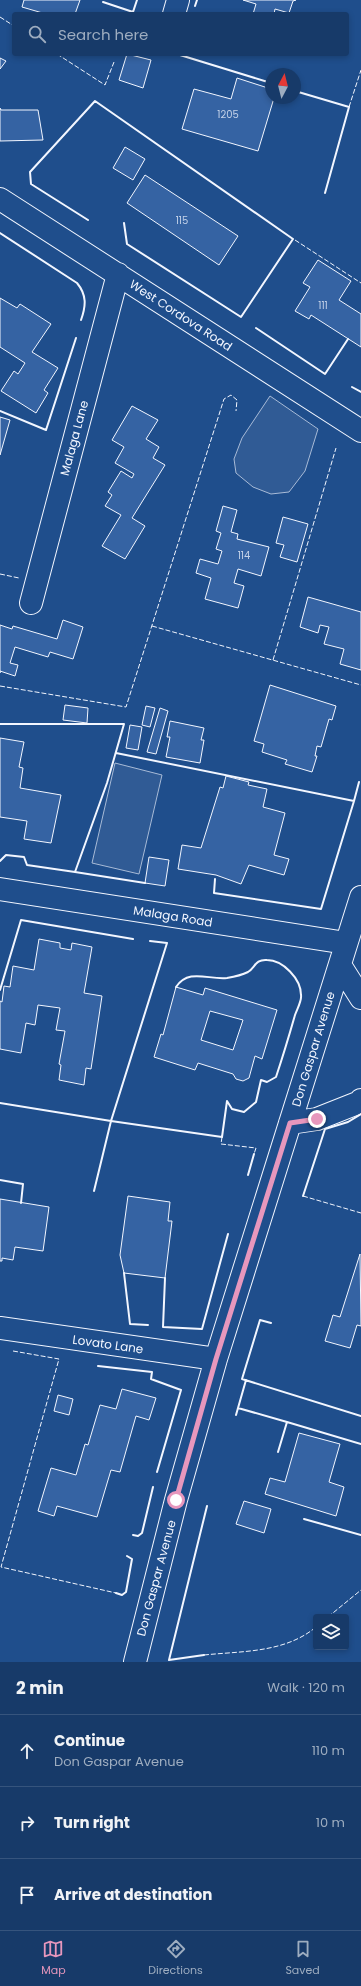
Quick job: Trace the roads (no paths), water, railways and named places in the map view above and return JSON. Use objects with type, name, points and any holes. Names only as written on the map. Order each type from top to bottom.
[{"type":"street","points":[[175,12],[178,0]]},
{"type":"street","name":"West Cordova Road","points":[[0,199],[361,431]]},
{"type":"street","name":"Malaga Lane","points":[[31,603],[118,274]]},
{"type":"street","name":"Malaga Road","points":[[0,889],[346,943]]},
{"type":"street","name":"Don Gaspar Avenue","points":[[135,1662],[174,1508],[216,1359],[361,897]]},
{"type":"street","points":[[340,965],[361,998]]},
{"type":"street","points":[[290,1123],[317,1119],[360,1102],[361,1100]]},
{"type":"street","name":"Lovato Lane","points":[[0,1328],[216,1359]]}]
